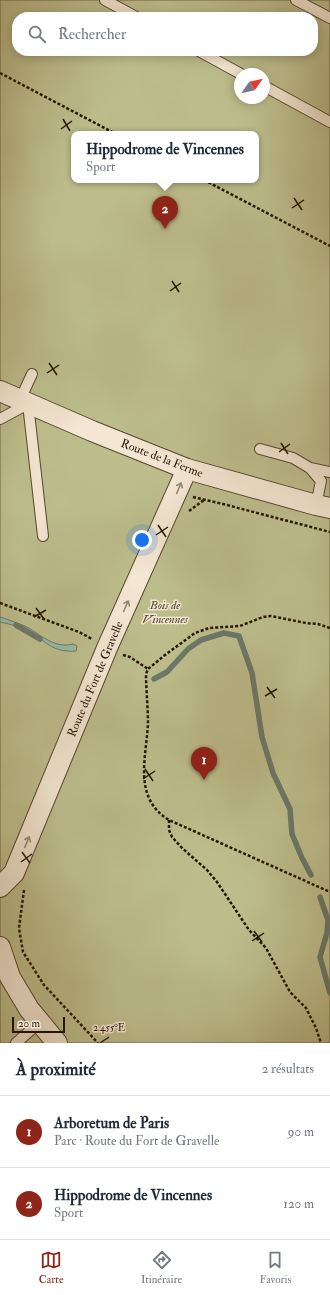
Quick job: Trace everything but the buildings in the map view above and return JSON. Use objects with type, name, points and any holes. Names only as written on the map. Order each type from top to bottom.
[{"type":"street","name":"Route de la Ferme","points":[[0,391],[92,431],[187,469],[323,506]]},
{"type":"street","name":"Route du Fort de Gravelle","points":[[0,886],[14,873],[107,648],[187,469]]},
{"type":"street","points":[[0,947],[10,976],[29,1009],[57,1043]]},
{"type":"lane","points":[[105,0],[127,12]]},
{"type":"lane","points":[[296,0],[330,18]]},
{"type":"lane","points":[[208,56],[234,70]]},
{"type":"lane","points":[[270,89],[330,122]]},
{"type":"lane","points":[[32,374],[24,402],[43,536]]},
{"type":"lane","points":[[0,419],[24,402]]},
{"type":"lane","points":[[260,449],[293,458],[310,468],[330,472]]},
{"type":"lane","points":[[310,468],[321,481],[323,506]]},
{"type":"lane","points":[[16,1043],[40,1022]]},
{"type":"path","points":[[0,73],[110,131]]},
{"type":"path","points":[[210,183],[330,246]]},
{"type":"path","points":[[177,493],[330,532]]},
{"type":"path","points":[[184,515],[204,500]]},
{"type":"path","points":[[0,603],[79,632],[107,648],[130,657],[148,670]]},
{"type":"path","points":[[330,628],[318,624],[271,616],[263,617],[240,626],[209,628],[195,633],[165,655],[148,670],[146,674],[148,724],[144,774],[145,789],[155,809],[162,816],[330,892]]},
{"type":"path","points":[[169,820],[169,830],[172,837],[186,852],[207,870],[217,882],[234,909],[266,948],[290,992],[306,1008],[316,1028],[321,1043]]},
{"type":"path","points":[[25,884],[18,928],[23,952],[44,985],[98,1043]]},
{"type":"green space","name":"Bois de Vincennes","points":[[0,0],[330,0],[330,1043],[0,1043]]},
{"type":"shaded area","points":[[0,617],[27,627],[54,643],[60,645],[73,644],[77,646],[76,651],[60,650],[55,648],[24,629],[0,622]]},
{"type":"waterway","points":[[16,625],[40,639]]},
{"type":"waterway","points":[[154,679],[167,672],[188,649],[201,640],[224,633],[239,636],[252,673],[262,737],[273,773],[290,809],[292,834],[311,875]]},
{"type":"waterway","points":[[320,897],[328,920],[327,933],[320,957],[330,993]]},
{"type":"place","name":"Hippodrome de Vincennes","points":[[165,229]]},
{"type":"place","name":"Arboretum de Paris","points":[[204,780]]}]
